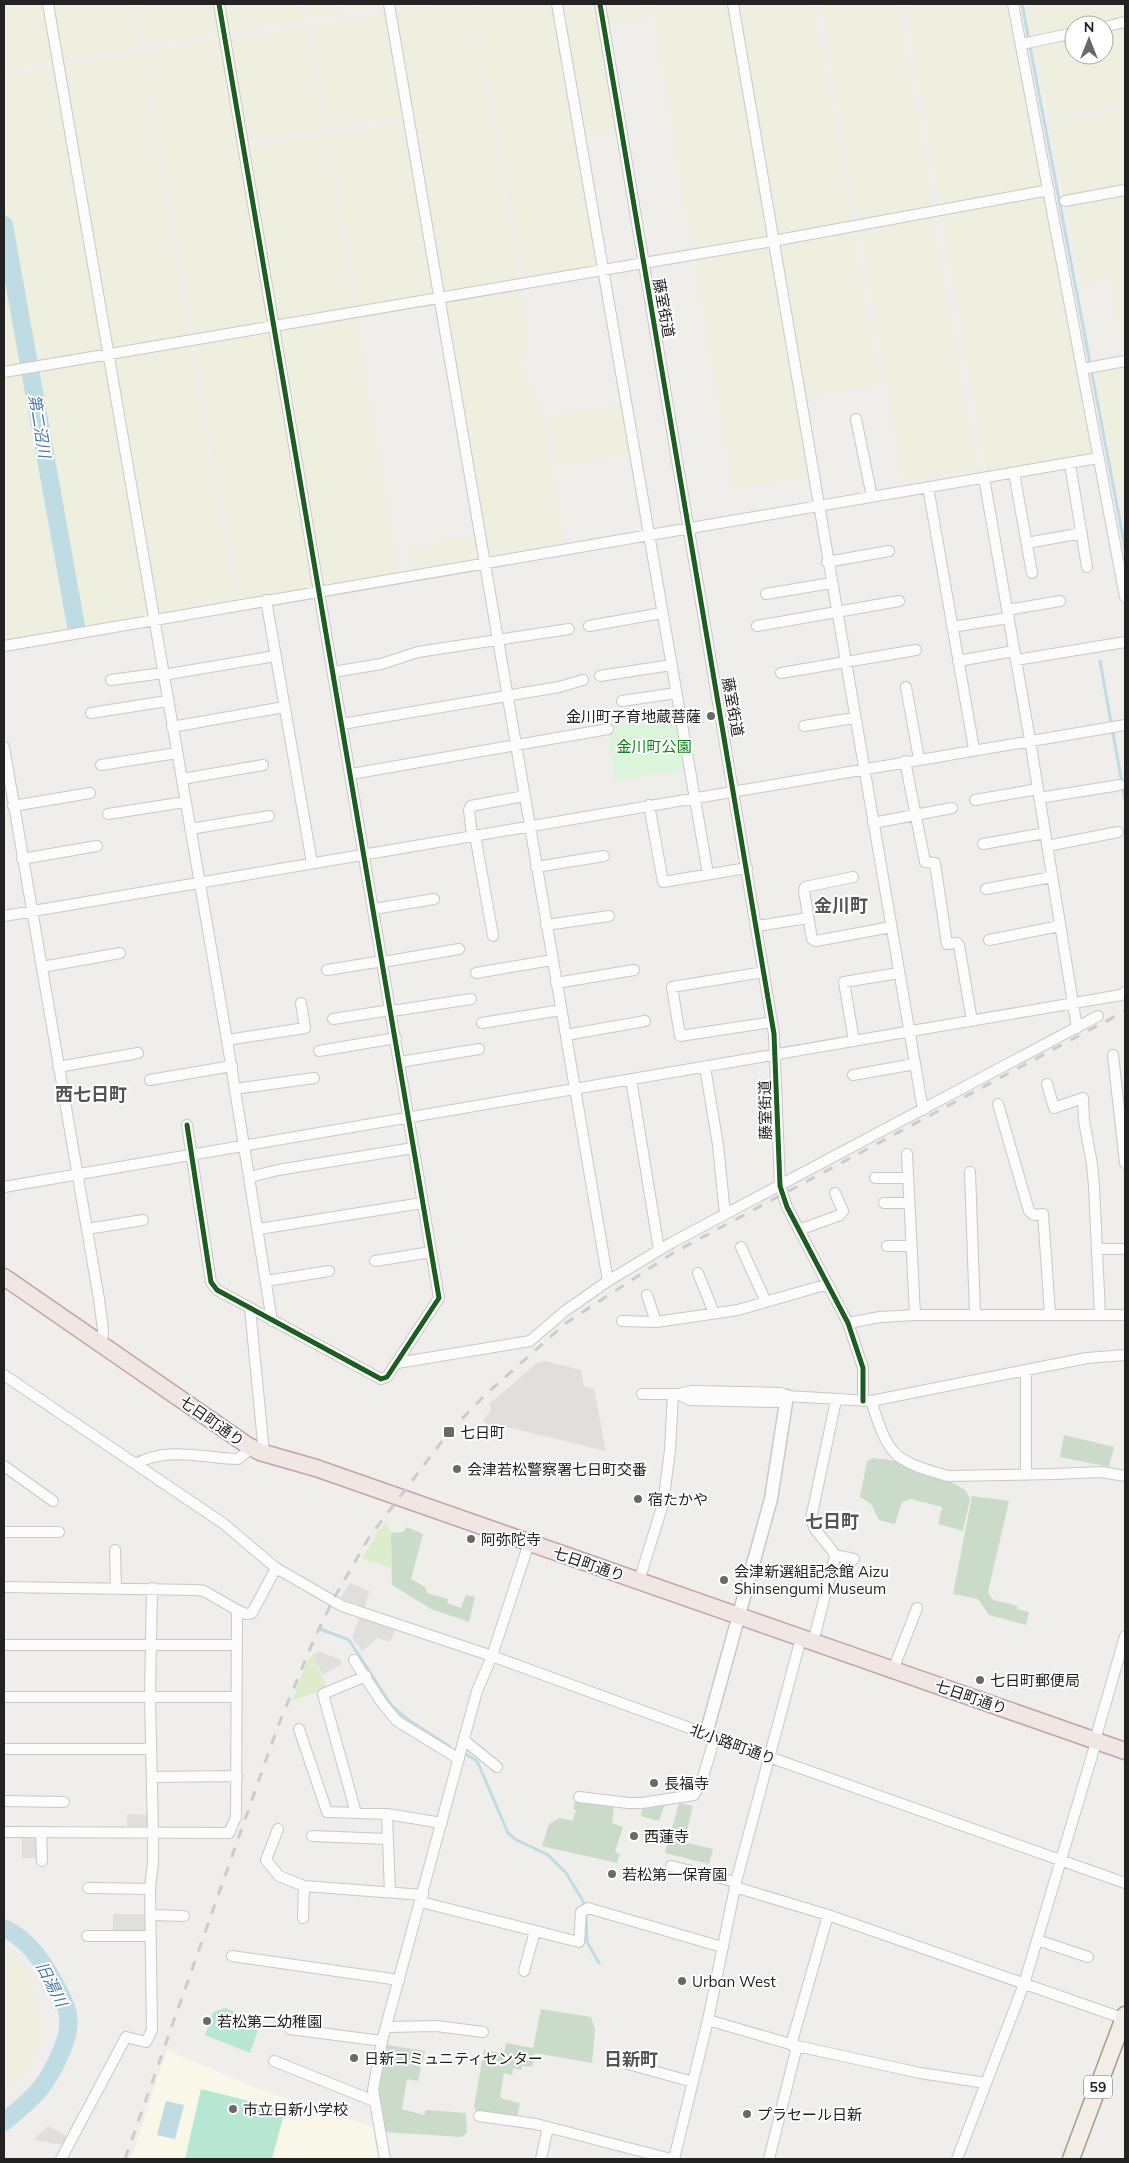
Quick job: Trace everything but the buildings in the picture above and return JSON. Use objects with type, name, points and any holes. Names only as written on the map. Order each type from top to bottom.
[{"type":"highway","name":"七日町通り","points":[[4,1277],[258,1450],[316,1468],[1125,1751]]},
{"type":"main road","name":"59","points":[[1071,2159],[1125,2018]]},
{"type":"street","points":[[48,4],[110,354],[167,701],[232,1066],[272,1321]]},
{"type":"street","points":[[187,1125],[211,1282],[216,1290],[382,1379],[387,1377],[439,1298],[408,1118],[392,1011],[219,4]]},
{"type":"street","points":[[389,4],[608,1281]]},
{"type":"street","points":[[557,4],[708,874]]},
{"type":"street","name":"藤室街道","points":[[600,4],[772,1022],[776,1054],[780,1186],[784,1199],[848,1322],[863,1368],[867,1401],[885,1440],[895,1453],[906,1460],[948,1476],[1101,1472],[1125,1476]]},
{"type":"street","points":[[733,4],[827,562],[923,1110]]},
{"type":"street","points":[[1013,4],[1048,190],[1085,369],[1098,458],[1119,533],[1125,597]]},
{"type":"street","points":[[1022,44],[1064,35]]},
{"type":"street","points":[[4,372],[438,297],[644,264],[1048,190]]},
{"type":"street","points":[[1065,201],[1125,190]]},
{"type":"street","points":[[1085,369],[1125,361]]},
{"type":"street","points":[[856,418],[872,497]]},
{"type":"street","points":[[4,646],[1098,458]]},
{"type":"street","points":[[1070,464],[1087,567]]},
{"type":"street","points":[[1014,473],[1032,574]]},
{"type":"street","points":[[984,478],[1030,740],[1077,1028]]},
{"type":"street","points":[[928,487],[974,750]]},
{"type":"street","points":[[1027,543],[1082,533]]},
{"type":"street","points":[[827,562],[889,551]]},
{"type":"street","points":[[766,594],[831,583]]},
{"type":"street","points":[[266,600],[312,862]]},
{"type":"street","points":[[952,627],[1060,600]]},
{"type":"street","points":[[757,626],[899,601]]},
{"type":"street","points":[[589,626],[662,613]]},
{"type":"street","points":[[333,672],[381,664],[418,652],[569,629]]},
{"type":"street","points":[[958,661],[1125,642]]},
{"type":"street","points":[[781,673],[916,650]]},
{"type":"street","points":[[111,680],[163,674],[276,656]]},
{"type":"street","points":[[600,676],[671,665]]},
{"type":"street","points":[[342,724],[507,696],[583,680]]},
{"type":"street","points":[[906,687],[919,759]]},
{"type":"street","points":[[622,701],[676,693]]},
{"type":"street","points":[[91,714],[167,701]]},
{"type":"street","points":[[172,727],[284,707]]},
{"type":"street","points":[[804,726],[854,718]]},
{"type":"street","points":[[4,916],[1117,726]]},
{"type":"street","points":[[351,774],[516,747],[608,729]]},
{"type":"street","points":[[4,747],[9,804],[32,911],[58,1068],[78,1173],[103,1330],[102,1344]]},
{"type":"street","points":[[101,765],[177,753]]},
{"type":"street","points":[[905,761],[925,862],[935,863],[947,944],[957,943],[958,945],[972,1021]]},
{"type":"street","points":[[182,779],[263,765]]},
{"type":"street","points":[[975,800],[1123,785]]},
{"type":"street","points":[[9,804],[90,793]]},
{"type":"street","points":[[493,936],[469,810],[471,806],[524,796]]},
{"type":"street","points":[[108,814],[186,802]]},
{"type":"street","points":[[649,805],[663,882],[747,868]]},
{"type":"street","points":[[873,823],[952,808]]},
{"type":"street","points":[[190,829],[269,816]]},
{"type":"street","points":[[1047,846],[1118,832]]},
{"type":"street","points":[[983,844],[1045,833]]},
{"type":"street","points":[[22,859],[97,846]]},
{"type":"street","points":[[536,868],[604,856]]},
{"type":"street","points":[[853,877],[805,887],[811,934],[816,941],[891,927]]},
{"type":"street","points":[[986,889],[1052,877]]},
{"type":"street","points":[[374,909],[434,899]]},
{"type":"street","points":[[546,925],[610,916]]},
{"type":"street","points":[[757,926],[808,918]]},
{"type":"street","points":[[989,940],[1060,926]]},
{"type":"street","points":[[327,970],[459,949]]},
{"type":"street","points":[[42,967],[120,953]]},
{"type":"street","points":[[476,973],[552,960]]},
{"type":"street","points":[[556,983],[634,970]]},
{"type":"street","points":[[764,972],[672,987],[680,1036],[772,1022]]},
{"type":"street","points":[[854,1041],[844,982],[899,974]]},
{"type":"street","points":[[4,1187],[909,1032],[1121,995],[1125,992]]},
{"type":"street","points":[[333,1019],[472,999]]},
{"type":"street","points":[[227,1040],[305,1028],[301,1003]]},
{"type":"street","points":[[482,1023],[561,1010]]},
{"type":"street","points":[[396,1363],[530,1341],[566,1311],[608,1281],[659,1250],[1098,1016]]},
{"type":"street","points":[[566,1035],[645,1021]]},
{"type":"street","points":[[319,1051],[396,1038]]},
{"type":"street","points":[[400,1062],[479,1049]]},
{"type":"street","points":[[58,1068],[138,1053]]},
{"type":"street","points":[[1113,1055],[1125,1163]]},
{"type":"street","points":[[854,1075],[915,1064]]},
{"type":"street","points":[[150,1080],[232,1066]]},
{"type":"street","points":[[705,1066],[718,1145],[726,1214]]},
{"type":"street","points":[[235,1089],[314,1078]]},
{"type":"street","points":[[631,1079],[659,1250]]},
{"type":"street","points":[[1047,1084],[1054,1108],[1083,1098],[1086,1138],[1092,1164],[1100,1314]]},
{"type":"street","points":[[998,1104],[1029,1210],[1034,1215],[1044,1214],[1050,1314]]},
{"type":"street","points":[[250,1177],[278,1170],[413,1148]]},
{"type":"street","points":[[907,1154],[915,1315]]},
{"type":"street","points":[[970,1172],[975,1314]]},
{"type":"street","points":[[875,1178],[908,1178]]},
{"type":"street","points":[[800,1230],[840,1215],[843,1212],[835,1193]]},
{"type":"street","points":[[258,1230],[422,1203]]},
{"type":"street","points":[[884,1203],[909,1203]]},
{"type":"street","points":[[87,1229],[143,1220]]},
{"type":"street","points":[[887,1246],[911,1246]]},
{"type":"street","points":[[741,1247],[766,1302]]},
{"type":"street","points":[[1098,1249],[1125,1249]]},
{"type":"street","points":[[375,1261],[431,1252]]},
{"type":"street","points":[[266,1282],[329,1271]]},
{"type":"street","points":[[698,1273],[714,1314]]},
{"type":"street","points":[[622,1321],[656,1322],[738,1310],[828,1284]]},
{"type":"street","points":[[647,1295],[656,1322]]},
{"type":"street","points":[[136,1464],[150,1458],[169,1455],[238,1458],[258,1450],[250,1308]]},
{"type":"street","points":[[848,1322],[880,1317],[915,1315],[1125,1314]]},
{"type":"street","points":[[642,1394],[676,1394],[690,1400],[777,1402],[787,1396],[867,1401],[1087,1358],[1125,1355]]},
{"type":"street","points":[[1026,1370],[1026,1475]]},
{"type":"street","name":"北小路町通り","points":[[4,1375],[224,1524],[276,1568],[342,1606],[492,1656],[769,1757],[1125,1883]]},
{"type":"street","points":[[639,1581],[663,1504],[676,1394]]},
{"type":"street","points":[[579,1797],[628,1804],[642,1803],[694,1795],[702,1780],[739,1616],[771,1499],[787,1396]]},
{"type":"street","points":[[836,1400],[811,1519],[815,1529],[834,1555],[854,1559]]},
{"type":"street","points":[[4,1466],[53,1501]]},
{"type":"street","points":[[4,1532],[59,1532]]},
{"type":"street","points":[[385,2159],[374,2101],[374,2082],[382,2041],[477,1691],[492,1656],[529,1543]]},
{"type":"street","points":[[115,1550],[116,1588]]},
{"type":"street","points":[[479,2116],[548,2127],[672,2159],[708,2020],[735,1884],[769,1757],[834,1555]]},
{"type":"street","points":[[4,1587],[152,1588],[204,1591],[246,1614],[252,1613],[276,1568]]},
{"type":"street","points":[[62,2159],[126,2037],[146,2042],[152,2030],[150,1889],[153,1862],[153,1777],[150,1749],[150,1696],[152,1588]]},
{"type":"street","points":[[893,1670],[917,1608]]},
{"type":"street","points":[[4,1832],[229,1833],[236,1816],[235,1697],[238,1610]]},
{"type":"street","points":[[957,2159],[1024,1984],[1125,1636]]},
{"type":"street","points":[[4,1645],[237,1645]]},
{"type":"street","points":[[354,1660],[382,1703],[397,1721],[459,1759]]},
{"type":"street","points":[[356,1813],[323,1694],[366,1676]]},
{"type":"street","points":[[4,1697],[235,1697]]},
{"type":"street","points":[[299,1729],[327,1812],[386,1814],[442,1823]]},
{"type":"street","points":[[464,1740],[497,1767]]},
{"type":"street","points":[[4,1749],[150,1749]]},
{"type":"street","points":[[153,1777],[237,1776]]},
{"type":"street","points":[[4,1801],[64,1802]]},
{"type":"street","points":[[386,1814],[390,1892]]},
{"type":"street","points":[[278,1829],[266,1860],[279,1876],[304,1886],[390,1892],[422,1898],[579,1942],[584,1910],[722,1946]]},
{"type":"street","points":[[41,1832],[42,1861]]},
{"type":"street","points":[[312,1836],[387,1839]]},
{"type":"street","points":[[671,1866],[735,1884],[828,1915],[1125,2018]]},
{"type":"street","points":[[303,1918],[304,1886]]},
{"type":"street","points":[[88,1888],[150,1889]]},
{"type":"street","points":[[150,1915],[184,1916]]},
{"type":"street","points":[[770,2159],[794,2045],[828,1915]]},
{"type":"street","points":[[524,1971],[535,1931]]},
{"type":"street","points":[[87,1936],[150,1936]]},
{"type":"street","points":[[1037,1940],[1088,1957]]},
{"type":"street","points":[[232,1956],[399,1980]]},
{"type":"street","points":[[708,2020],[794,2045],[920,2073],[986,2084]]},
{"type":"street","points":[[387,2027],[436,2026],[483,2032]]},
{"type":"street","points":[[290,2029],[382,2041]]},
{"type":"street","points":[[274,2061],[374,2101]]},
{"type":"street","points":[[628,2064],[693,2082]]},
{"type":"street","points":[[541,2159],[548,2127]]},
{"type":"shaded area","points":[[545,1361],[581,1370],[584,1386],[594,1389],[606,1451],[495,1424],[490,1429],[483,1420],[491,1411],[489,1404],[537,1363]]},
{"type":"shaded area","points":[[350,1583],[369,1591],[365,1607],[340,1598]]},
{"type":"shaded area","points":[[360,1616],[396,1627],[390,1642],[378,1638],[362,1651],[352,1638]]},
{"type":"shaded area","points":[[320,1652],[339,1659],[342,1664],[323,1675],[313,1654]]},
{"type":"shaded area","points":[[127,1814],[148,1815],[148,1826],[127,1826]]},
{"type":"shaded area","points":[[22,1836],[38,1836],[38,1858],[22,1858]]},
{"type":"shaded area","points":[[113,1914],[147,1914],[147,1931],[113,1931]]},
{"type":"shaded area","name":"市立日新小学校","points":[[167,2050],[263,2091],[373,2127],[378,2159],[131,2159]]},
{"type":"shaded area","points":[[48,2126],[67,2136],[63,2145],[33,2140]]},
{"type":"green space","points":[[4,4],[46,4],[56,62],[4,68]]},
{"type":"green space","points":[[51,4],[130,4],[138,47],[61,61]]},
{"type":"green space","points":[[137,4],[215,4],[220,32],[144,45]]},
{"type":"green space","points":[[223,4],[301,4],[303,20],[228,32]]},
{"type":"green space","points":[[306,4],[341,4],[343,11],[308,18]]},
{"type":"green space","points":[[347,4],[385,4],[385,5],[348,11]]},
{"type":"green space","points":[[441,4],[471,4],[519,278],[444,291],[395,11]]},
{"type":"green space","points":[[474,4],[554,4],[600,264],[524,277]]},
{"type":"green space","points":[[561,4],[594,4],[614,128],[584,133]]},
{"type":"green space","points":[[607,4],[645,4],[648,18],[611,25]]},
{"type":"green space","points":[[653,4],[728,4],[768,235],[692,247]]},
{"type":"green space","points":[[737,4],[813,4],[852,220],[776,234]]},
{"type":"green space","points":[[821,4],[897,4],[933,206],[857,220]]},
{"type":"green space","points":[[906,4],[1006,4],[1042,186],[940,204]]},
{"type":"green space","points":[[1026,4],[1125,4],[1125,18],[1114,20],[1114,15],[1064,15],[1064,31],[1033,37]]},
{"type":"green space","points":[[384,14],[403,116],[328,127],[310,27]]},
{"type":"green space","points":[[306,27],[324,129],[247,141],[230,39]]},
{"type":"green space","points":[[1125,27],[1125,104],[1050,118],[1035,45],[1064,39],[1064,65],[1114,65],[1114,29]]},
{"type":"green space","points":[[223,38],[271,324],[193,337],[143,52]]},
{"type":"green space","points":[[140,52],[189,338],[111,351],[61,66]]},
{"type":"green space","points":[[57,66],[107,352],[30,362],[4,187],[4,77]]},
{"type":"green space","points":[[1125,109],[1125,187],[1064,198],[1050,123]]},
{"type":"green space","points":[[404,122],[432,295],[359,308],[329,134]]},
{"type":"green space","points":[[326,134],[354,308],[278,321],[248,147]]},
{"type":"green space","points":[[1045,195],[1095,453],[986,471],[942,214]]},
{"type":"green space","points":[[1125,195],[1125,275],[1081,284],[1066,206]]},
{"type":"green space","points":[[932,216],[977,469],[904,482],[860,229]]},
{"type":"green space","points":[[852,231],[880,384],[806,397],[778,244]]},
{"type":"green space","points":[[770,246],[809,476],[734,489],[694,258]]},
{"type":"green space","points":[[4,268],[21,366],[4,369]]},
{"type":"green space","points":[[1125,278],[1125,356],[1110,281]]},
{"type":"green space","points":[[519,288],[529,334],[520,369],[540,404],[564,542],[488,555],[445,300]]},
{"type":"green space","points":[[355,316],[398,572],[323,585],[279,329]]},
{"type":"green space","points":[[272,331],[315,586],[240,599],[194,344]]},
{"type":"green space","points":[[190,345],[234,599],[157,612],[114,357]]},
{"type":"green space","points":[[107,358],[151,613],[82,626],[34,372]]},
{"type":"green space","points":[[1125,365],[1125,524],[1124,524],[1094,370]]},
{"type":"green space","points":[[21,373],[66,628],[4,638],[4,376]]},
{"type":"green space","points":[[621,405],[630,453],[557,466],[548,417]]},
{"type":"green space","points":[[478,537],[481,557],[414,568],[413,560],[408,560],[406,548]]},
{"type":"green space","name":"金川町公園","points":[[677,713],[687,769],[615,780],[607,726]]},
{"type":"green space","points":[[1064,1435],[1114,1447],[1109,1467],[1060,1457]]},
{"type":"green space","points":[[873,1458],[898,1461],[951,1482],[965,1490],[970,1499],[963,1531],[938,1524],[942,1507],[910,1499],[902,1502],[895,1524],[879,1520],[871,1504],[860,1497],[867,1461]]},
{"type":"green space","points":[[972,1496],[1009,1501],[988,1592],[993,1600],[1018,1606],[1017,1609],[1029,1612],[1026,1625],[989,1615],[978,1599],[953,1594]]},
{"type":"green space","points":[[386,1521],[391,1533],[391,1568],[362,1559],[376,1534]]},
{"type":"green space","points":[[407,1527],[423,1534],[411,1579],[425,1587],[427,1593],[448,1599],[447,1603],[461,1608],[466,1595],[475,1597],[469,1622],[431,1609],[392,1585],[391,1533],[403,1532]]},
{"type":"green space","points":[[313,1654],[327,1688],[292,1701],[307,1661]]},
{"type":"green space","points":[[578,1800],[614,1806],[612,1823],[623,1827],[615,1852],[620,1854],[617,1863],[542,1846],[549,1824],[560,1818],[573,1821],[576,1810],[573,1809],[574,1804]]},
{"type":"green space","points":[[679,1803],[693,1806],[684,1842],[713,1849],[709,1864],[665,1853]]},
{"type":"green space","points":[[665,1804],[659,1821],[641,1816],[642,1809]]},
{"type":"green space","points":[[4,1948],[26,1969],[40,2014],[41,2032],[36,2053],[30,2066],[4,2091]]},
{"type":"green space","points":[[225,2008],[261,2021],[250,2053],[205,2035],[213,2012]]},
{"type":"green space","points":[[541,2009],[591,2017],[595,2029],[592,2063],[535,2053],[532,2067],[522,2066],[521,2070],[513,2068],[512,2075],[504,2073],[500,2096],[503,2099],[520,2103],[517,2119],[477,2112],[474,2106],[484,2050],[504,2053],[506,2043],[533,2048]]},
{"type":"green space","points":[[387,2045],[425,2051],[418,2081],[407,2079],[402,2109],[424,2115],[426,2110],[466,2113],[467,2133],[462,2137],[384,2132],[377,2093],[379,2075]]},
{"type":"green space","points":[[201,2089],[285,2110],[272,2159],[185,2159]]},
{"type":"water","points":[[166,2101],[184,2105],[175,2139],[157,2135]]},
{"type":"waterway","points":[[1022,4],[1125,548]]},
{"type":"waterway","name":"第二沼川","points":[[4,225],[76,626]]},
{"type":"waterway","points":[[1100,661],[1125,800]]},
{"type":"waterway","points":[[320,1629],[349,1640],[391,1705],[407,1719],[449,1746]]},
{"type":"waterway","points":[[464,1753],[477,1761],[508,1833],[515,1839],[548,1855],[566,1873],[583,1901],[586,1913],[587,1942],[599,1963]]},
{"type":"waterway","name":"旧湯川","points":[[4,1928],[19,1937],[42,1962],[63,2000],[68,2020],[68,2030],[64,2043],[50,2075],[38,2092],[4,2122]]},
{"type":"railway","points":[[125,2159],[278,1726],[315,1637],[333,1600],[368,1539],[449,1432],[485,1395],[566,1323],[673,1253],[1125,1011]]},
{"type":"cycle path","points":[[187,1125],[211,1282],[217,1290],[381,1379],[387,1377],[439,1298],[219,4]]},
{"type":"cycle path","points":[[600,4],[774,1034],[780,1186],[787,1207],[848,1323],[863,1368],[863,1401]]},
{"type":"place","name":"金川町子育地蔵菩薩","points":[[711,716]]},
{"type":"place","name":"七日町","points":[[449,1432]]},
{"type":"place","name":"会津若松警察署七日町交番","points":[[457,1469]]},
{"type":"place","name":"宿たかや","points":[[638,1499]]},
{"type":"place","name":"阿弥陀寺","points":[[471,1539]]},
{"type":"place","name":"会津新選組記念館 Aizu Shinsengumi Museum","points":[[724,1580]]},
{"type":"place","name":"七日町郵便局","points":[[980,1680]]},
{"type":"place","name":"長福寺","points":[[654,1783]]},
{"type":"place","name":"西蓮寺","points":[[634,1836]]},
{"type":"place","name":"若松第一保育園","points":[[612,1874]]},
{"type":"place","name":"Urban West","points":[[682,1981]]},
{"type":"place","name":"若松第二幼稚園","points":[[207,2021]]},
{"type":"place","name":"日新コミュニティセンター","points":[[354,2058]]},
{"type":"place","name":"市立日新小学校","points":[[233,2109]]},
{"type":"place","name":"プラセール日新","points":[[747,2114]]},
{"type":"district","name":"金川町","points":[[841,905]]},
{"type":"district","name":"西七日町","points":[[91,1094]]},
{"type":"district","name":"七日町","points":[[832,1521]]},
{"type":"district","name":"日新町","points":[[631,2059]]}]
